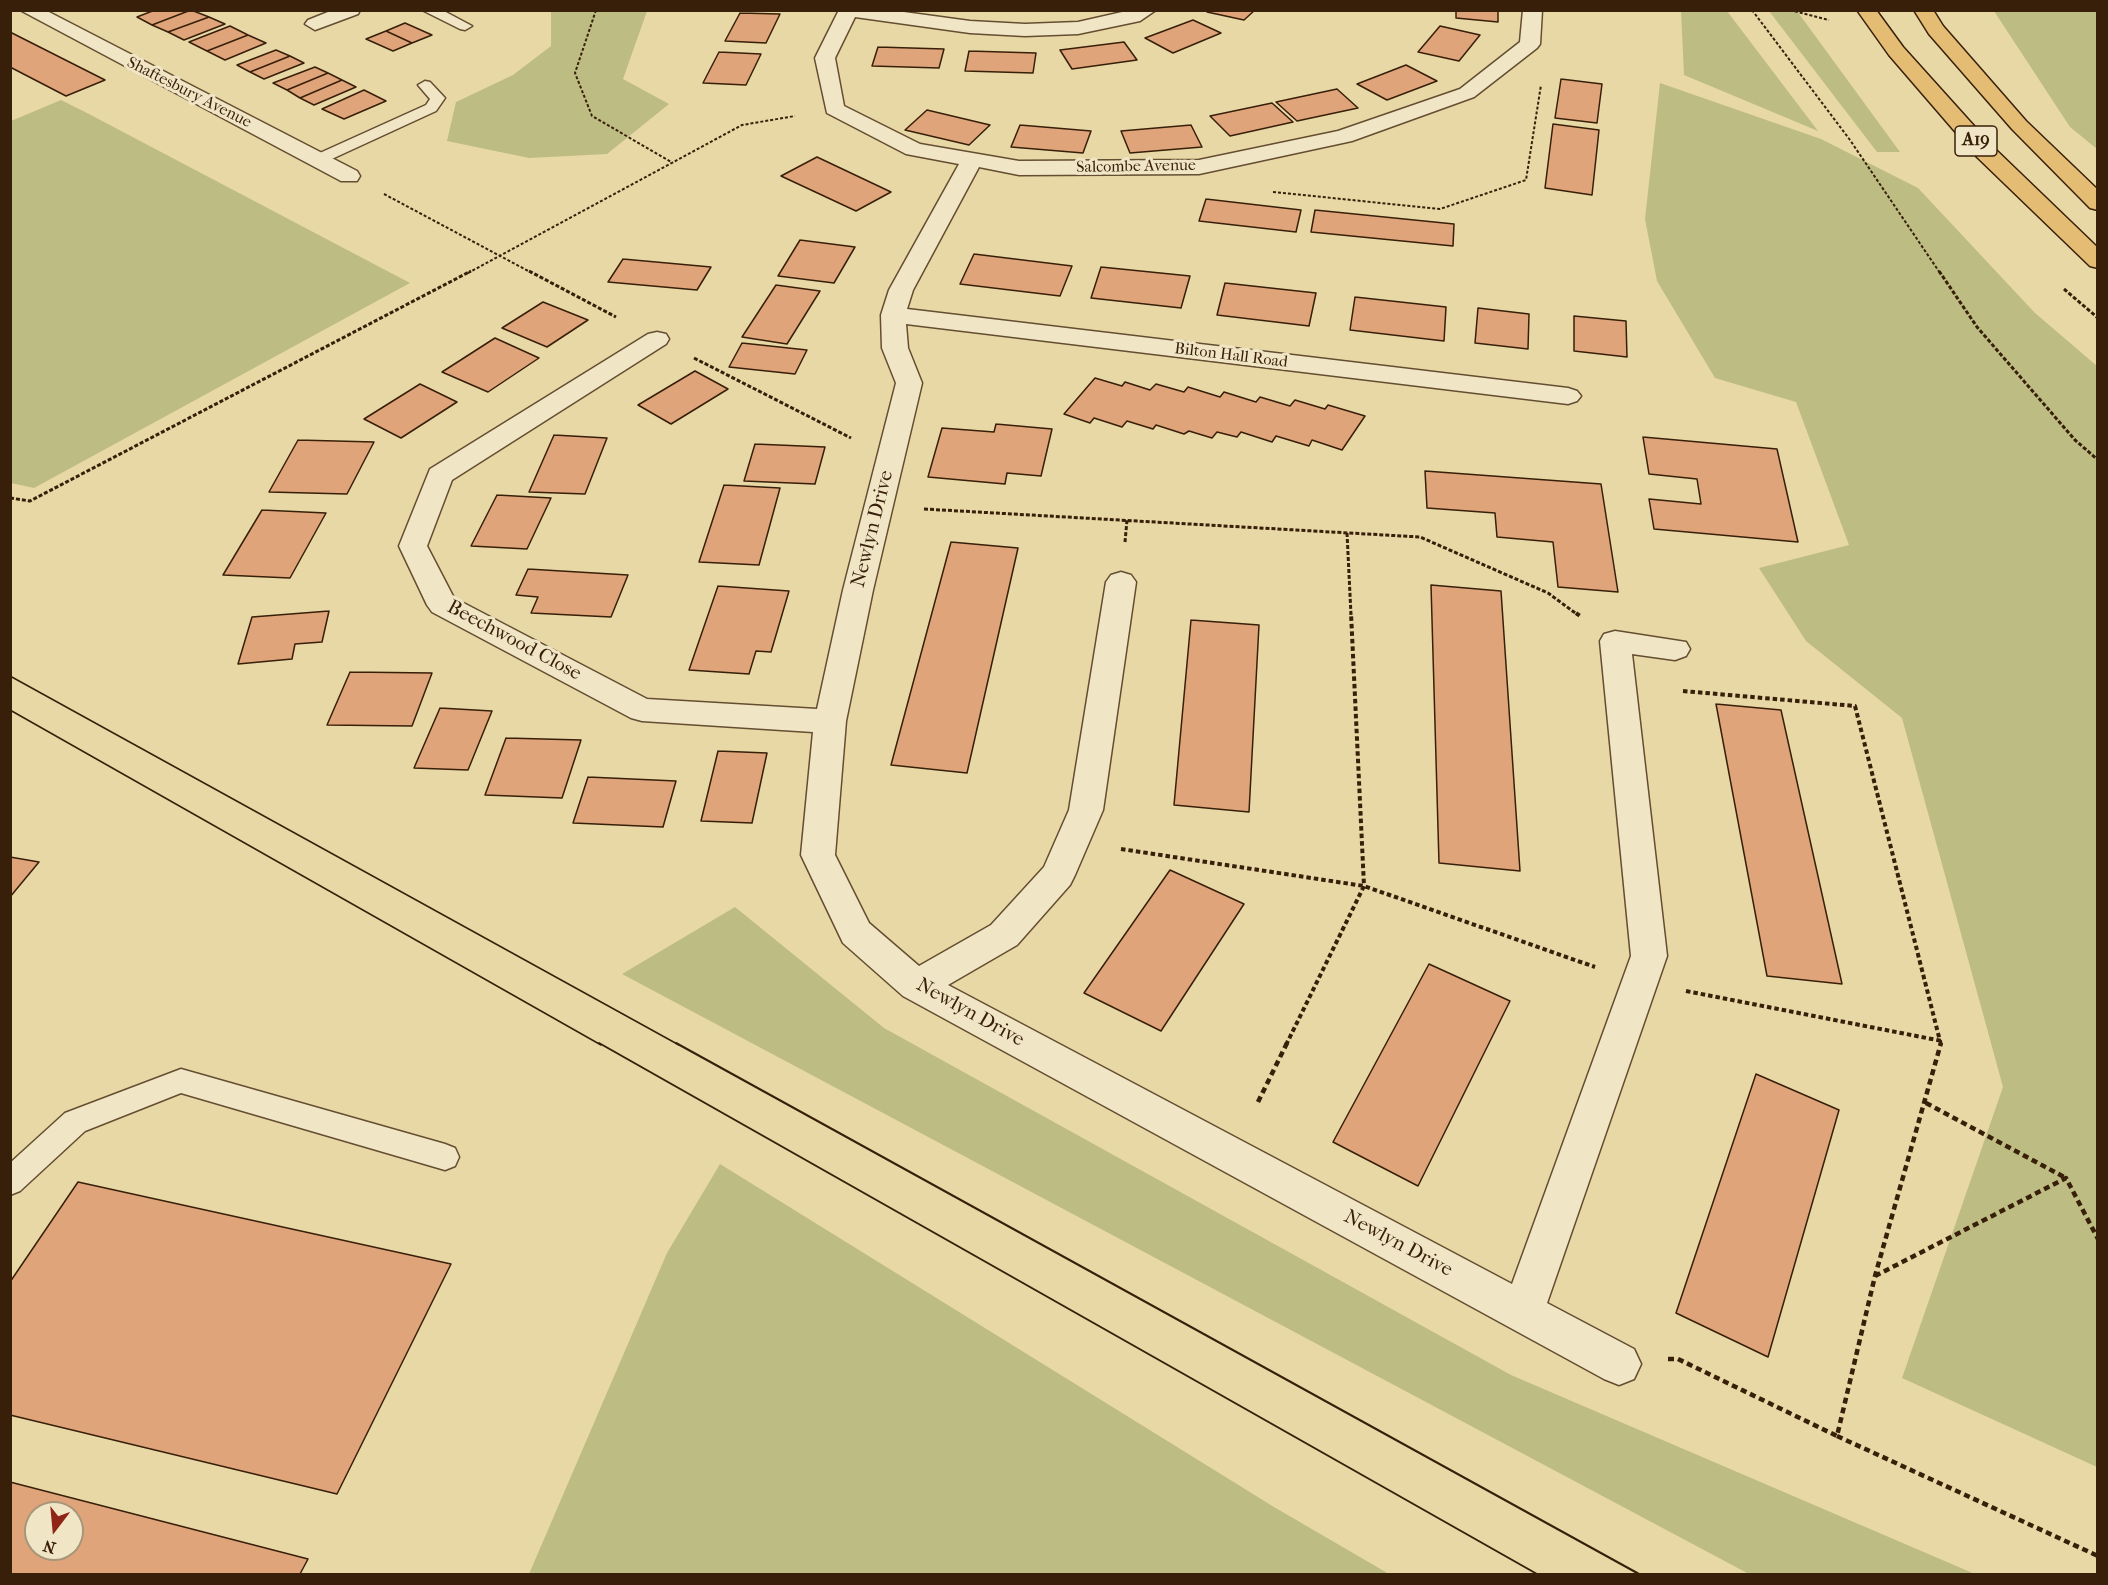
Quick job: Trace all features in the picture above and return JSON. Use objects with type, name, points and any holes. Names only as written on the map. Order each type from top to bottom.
[{"type":"highway","name":"A19","points":[[1866,10],[1896,51],[1985,152],[2097,261]]},
{"type":"highway","name":"A19","points":[[1923,10],[1936,30],[2019,125],[2097,203]]},
{"type":"street","name":"Shaftesbury Avenue","points":[[29,10],[349,176]]},
{"type":"street","points":[[315,24],[351,10]]},
{"type":"street","points":[[834,109],[825,58],[849,11],[970,27],[1025,30],[1078,28],[1133,17],[1147,10]]},
{"type":"street","name":"Salcombe Avenue","points":[[834,109],[914,149],[1019,168],[1199,168],[1344,136],[1467,93],[1530,44],[1533,10]]},
{"type":"street","name":"Newlyn Drive","points":[[972,160],[901,290],[893,315],[895,348],[909,383],[830,721],[818,855],[856,933],[916,985],[1619,1364]]},
{"type":"street","name":"Bilton Hall Road","points":[[893,315],[1568,396]]},
{"type":"street","name":"Beechwood Close","points":[[657,339],[440,475],[413,546],[442,605],[642,710],[830,721]]},
{"type":"street","points":[[916,985],[1004,935],[1058,875],[1086,810],[1121,582]]},
{"type":"street","points":[[1523,1312],[1649,956],[1615,641],[1675,649]]},
{"type":"lane","points":[[429,10],[465,26]]},
{"type":"lane","points":[[317,160],[431,108],[438,98],[425,86]]},
{"type":"lane","points":[[10,1182],[75,1122],[181,1081],[445,1157]]},
{"type":"path","points":[[596,10],[575,73],[592,116],[673,163]]},
{"type":"path","points":[[1752,10],[1850,140],[1977,327],[2075,440],[2097,460]]},
{"type":"path","points":[[1790,10],[1829,20]]},
{"type":"path","points":[[1265,191],[1440,209],[1526,180],[1542,79],[1515,55]]},
{"type":"path","points":[[10,498],[30,501],[742,125],[834,109]]},
{"type":"path","points":[[879,507],[1420,537],[1548,593],[1615,641]]},
{"type":"path","points":[[1258,1102],[1364,886],[1347,533]]},
{"type":"path","points":[[1620,686],[1855,706],[1942,1041],[1875,1276],[1837,1437]]},
{"type":"path","points":[[1073,841],[1364,886],[1640,982],[1942,1041]]},
{"type":"path","points":[[1926,1103],[2066,1178],[2097,1239]]},
{"type":"path","points":[[1875,1276],[2066,1178]]},
{"type":"path","points":[[1619,1364],[1678,1359],[1837,1437],[2097,1556]]},
{"type":"shaded area","points":[[551,11],[647,11],[623,79],[669,104],[607,154],[529,158],[447,141],[456,102],[513,75],[551,46]]},
{"type":"shaded area","points":[[1681,11],[1727,11],[1818,131],[1684,75]]},
{"type":"shaded area","points":[[1769,11],[1797,11],[1900,152],[1877,152]]},
{"type":"shaded area","points":[[1994,11],[2097,11],[2097,149],[2070,127]]},
{"type":"shaded area","points":[[1660,83],[1821,139],[1918,188],[2035,313],[2097,366],[2097,1467],[1902,1378],[2003,1087],[1902,718],[1806,641],[1759,568],[1849,545],[1796,402],[1715,378],[1657,281],[1645,219]]},
{"type":"shaded area","points":[[61,100],[410,283],[34,488],[11,483],[11,121]]},
{"type":"shaded area","points":[[735,907],[884,1028],[1511,1375],[1975,1574],[1749,1574],[622,974]]},
{"type":"shaded area","points":[[720,1164],[1274,1507],[1389,1574],[529,1574],[667,1253]]},
{"type":"building","points":[[155,10],[191,10],[152,25],[137,17]]},
{"type":"building","points":[[191,10],[209,17],[168,32],[152,25]]},
{"type":"building","points":[[1208,10],[1255,10],[1244,20],[1207,12]]},
{"type":"building","points":[[1456,10],[1498,10],[1498,22],[1456,18]]},
{"type":"building","points":[[740,13],[780,14],[766,43],[725,41]]},
{"type":"building","points":[[209,17],[225,24],[184,40],[168,32]]},
{"type":"building","points":[[1193,20],[1221,33],[1173,53],[1145,38]]},
{"type":"building","points":[[405,23],[432,35],[412,43],[386,31]]},
{"type":"building","points":[[230,26],[248,35],[207,51],[189,42]]},
{"type":"building","points":[[1440,26],[1480,35],[1459,61],[1418,52]]},
{"type":"building","points":[[386,31],[412,43],[393,51],[366,39]]},
{"type":"building","points":[[10,32],[105,80],[66,96],[10,67]]},
{"type":"building","points":[[248,35],[266,43],[225,60],[207,51]]},
{"type":"building","points":[[1124,42],[1137,60],[1072,69],[1060,50]]},
{"type":"building","points":[[878,47],[944,49],[939,68],[872,66]]},
{"type":"building","points":[[276,50],[290,56],[250,72],[237,65]]},
{"type":"building","points":[[969,51],[1036,53],[1033,73],[965,71]]},
{"type":"building","points":[[719,52],[761,54],[746,85],[703,83]]},
{"type":"building","points":[[290,56],[304,63],[264,79],[250,72]]},
{"type":"building","points":[[1406,65],[1437,81],[1387,100],[1357,84]]},
{"type":"building","points":[[315,67],[328,73],[287,90],[273,83]]},
{"type":"building","points":[[328,73],[342,80],[300,98],[287,90]]},
{"type":"building","points":[[1561,79],[1602,84],[1597,123],[1555,118]]},
{"type":"building","points":[[342,80],[356,87],[314,105],[300,98]]},
{"type":"building","points":[[1337,89],[1358,108],[1297,121],[1276,102]]},
{"type":"building","points":[[364,90],[386,101],[344,119],[322,109]]},
{"type":"building","points":[[1272,103],[1293,122],[1230,136],[1210,116]]},
{"type":"building","points":[[927,110],[990,125],[969,145],[905,130]]},
{"type":"building","points":[[1553,124],[1599,130],[1592,195],[1545,188]]},
{"type":"building","points":[[1020,125],[1091,131],[1083,153],[1011,147]]},
{"type":"building","points":[[1191,125],[1202,147],[1130,153],[1121,131]]},
{"type":"building","points":[[817,157],[891,192],[856,211],[781,176]]},
{"type":"building","points":[[1206,199],[1301,210],[1296,232],[1199,221]]},
{"type":"building","points":[[1315,210],[1454,224],[1453,246],[1311,232]]},
{"type":"building","points":[[800,240],[855,247],[834,283],[778,276]]},
{"type":"building","points":[[974,254],[1072,266],[1060,296],[960,284]]},
{"type":"building","points":[[623,259],[711,267],[697,290],[608,282]]},
{"type":"building","points":[[1101,267],[1190,276],[1181,308],[1091,298]]},
{"type":"building","points":[[1225,283],[1316,293],[1309,326],[1217,315]]},
{"type":"building","points":[[776,285],[820,291],[787,344],[742,337]]},
{"type":"building","points":[[1355,297],[1446,307],[1444,341],[1350,330]]},
{"type":"building","points":[[543,302],[588,320],[547,347],[502,328]]},
{"type":"building","points":[[1478,308],[1529,314],[1528,349],[1475,343]]},
{"type":"building","points":[[1574,316],[1626,321],[1627,357],[1574,351]]},
{"type":"building","points":[[495,338],[539,358],[488,392],[442,372]]},
{"type":"building","points":[[742,343],[807,350],[795,374],[729,367]]},
{"type":"building","points":[[695,371],[728,389],[671,424],[638,405]]},
{"type":"building","points":[[1095,378],[1122,386],[1125,382],[1150,390],[1156,384],[1184,392],[1188,387],[1220,397],[1224,392],[1256,402],[1260,397],[1290,406],[1295,400],[1325,409],[1328,405],[1365,416],[1342,450],[1312,440],[1309,446],[1276,436],[1272,442],[1241,432],[1237,437],[1217,432],[1212,438],[1189,431],[1184,434],[1156,425],[1153,429],[1127,421],[1122,427],[1094,418],[1090,423],[1064,414]]},
{"type":"building","points":[[420,384],[457,402],[401,438],[364,419]]},
{"type":"building","points":[[996,424],[1052,429],[1041,476],[1007,473],[1005,484],[928,477],[942,428],[994,432]]},
{"type":"building","points":[[554,435],[607,438],[585,494],[529,492]]},
{"type":"building","points":[[1643,437],[1777,449],[1798,542],[1654,529],[1649,499],[1701,504],[1697,479],[1649,474]]},
{"type":"building","points":[[298,440],[374,442],[347,494],[269,492]]},
{"type":"building","points":[[755,444],[825,447],[815,484],[744,481]]},
{"type":"building","points":[[1425,471],[1601,484],[1618,592],[1558,587],[1553,542],[1497,537],[1495,513],[1427,508]]},
{"type":"building","points":[[724,485],[780,488],[759,565],[699,562]]},
{"type":"building","points":[[497,495],[551,498],[527,549],[471,546]]},
{"type":"building","points":[[262,510],[326,513],[290,578],[223,575]]},
{"type":"building","points":[[951,542],[1018,548],[967,773],[891,765]]},
{"type":"building","points":[[528,569],[628,575],[611,617],[531,613],[538,597],[516,595]]},
{"type":"building","points":[[1431,585],[1501,591],[1520,871],[1439,863]]},
{"type":"building","points":[[718,586],[789,591],[771,652],[756,651],[749,674],[689,670]]},
{"type":"building","points":[[329,611],[322,642],[295,644],[292,659],[238,664],[252,617]]},
{"type":"building","points":[[1191,620],[1259,625],[1249,812],[1174,805]]},
{"type":"building","points":[[350,672],[432,673],[412,726],[327,725]]},
{"type":"building","points":[[1716,704],[1781,710],[1842,984],[1767,976]]},
{"type":"building","points":[[440,708],[492,711],[468,770],[414,768]]},
{"type":"building","points":[[506,738],[581,740],[562,798],[485,795]]},
{"type":"building","points":[[718,751],[767,753],[752,823],[701,821]]},
{"type":"building","points":[[588,777],[676,781],[663,827],[573,823]]},
{"type":"building","points":[[10,857],[39,862],[10,897]]},
{"type":"building","points":[[1170,870],[1244,904],[1161,1031],[1084,993]]},
{"type":"building","points":[[1429,964],[1510,1001],[1418,1186],[1333,1142]]},
{"type":"building","points":[[1756,1074],[1839,1110],[1768,1357],[1676,1313]]},
{"type":"building","points":[[78,1182],[451,1264],[337,1494],[10,1415],[10,1282]]},
{"type":"building","points":[[10,1482],[84,1501],[24,1501],[24,1561],[84,1561],[84,1501],[308,1559],[300,1574],[10,1574]]},
{"type":"tram line","points":[[10,676],[679,1045]]},
{"type":"tram line","points":[[10,710],[601,1045]]},
{"type":"tram line","points":[[599,1043],[1537,1574]]},
{"type":"tram line","points":[[676,1043],[1639,1574]]}]
